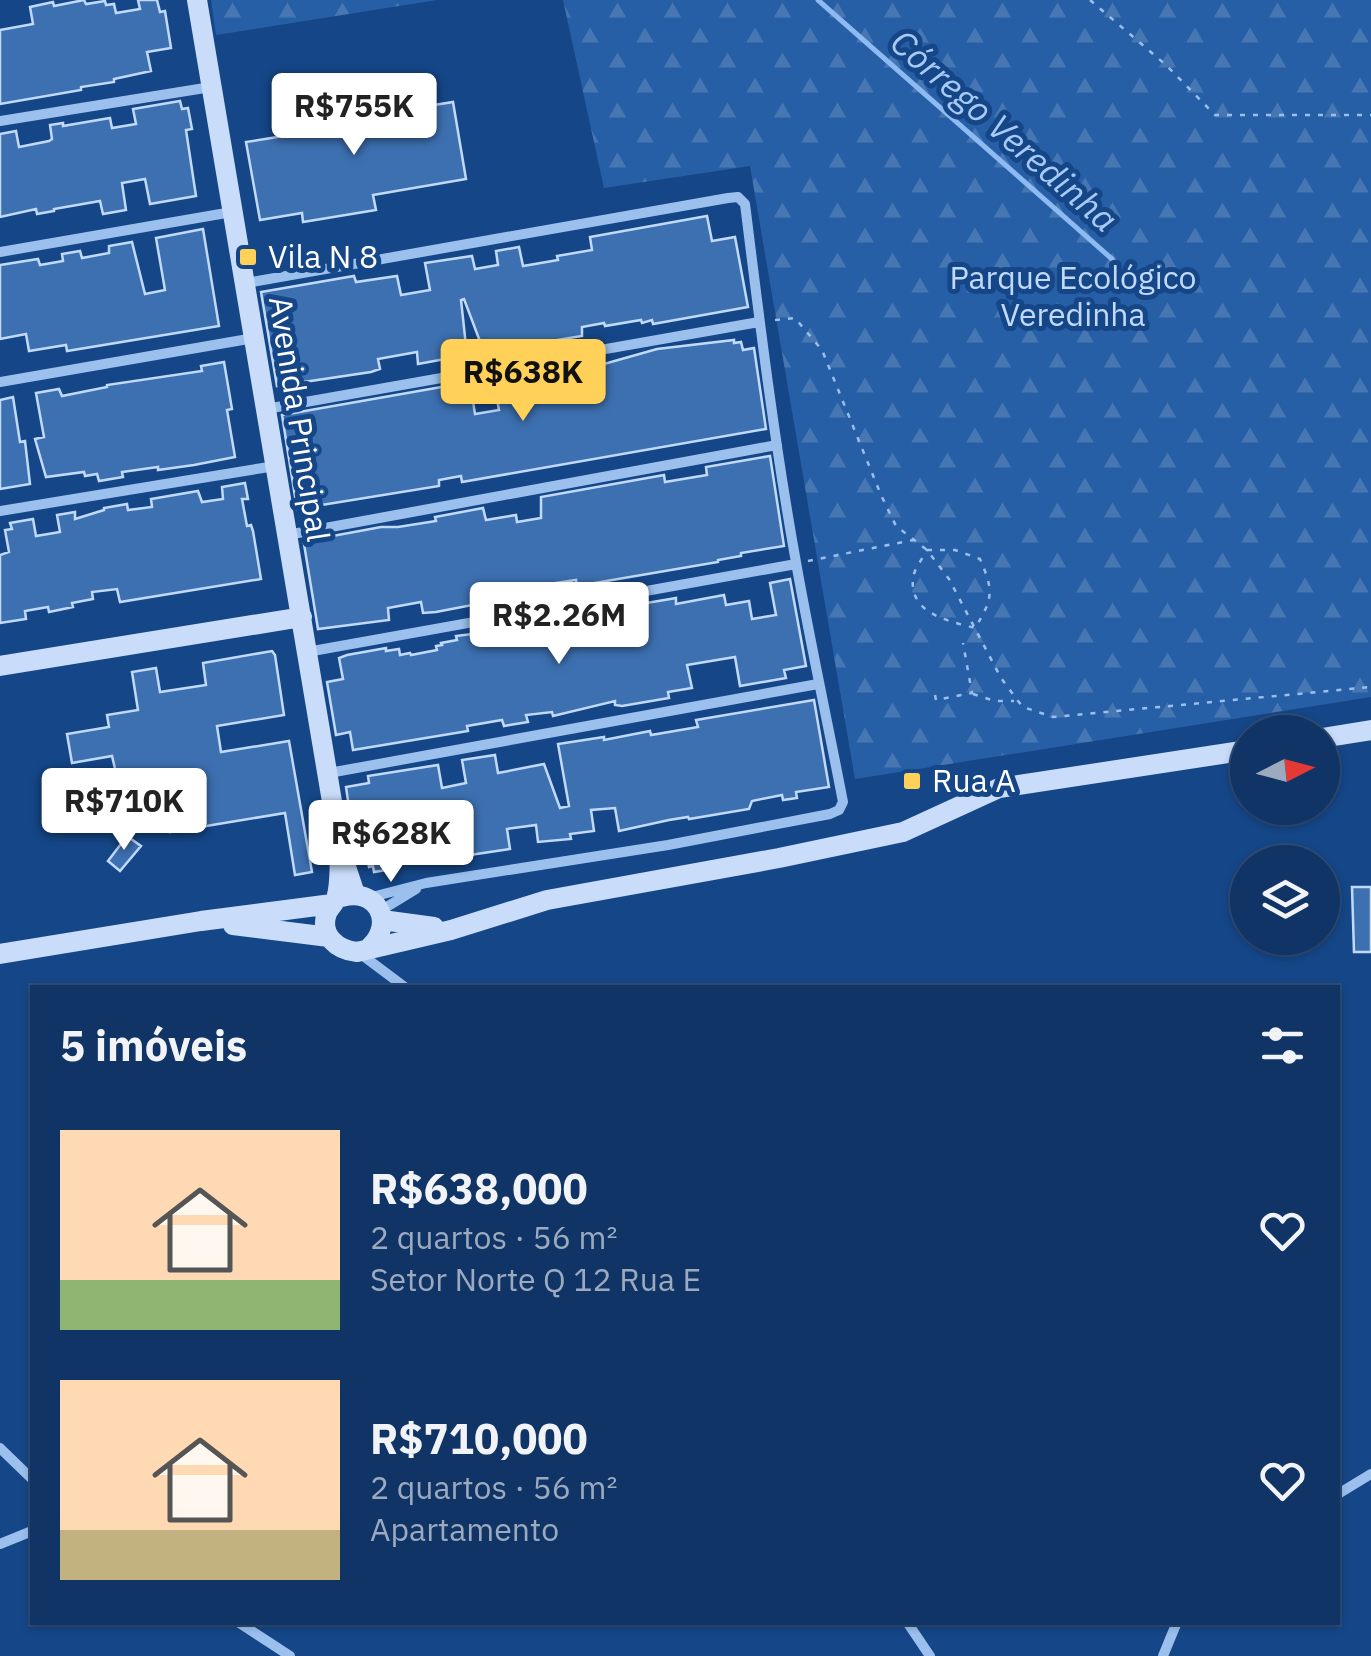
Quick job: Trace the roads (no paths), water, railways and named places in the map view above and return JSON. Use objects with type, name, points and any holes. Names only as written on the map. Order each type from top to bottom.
[{"type":"street","name":"Avenida Principal","points":[[197,0],[340,849],[359,905],[382,930],[378,940],[364,949]]},
{"type":"street","points":[[0,122],[211,88]]},
{"type":"street","points":[[0,954],[202,921],[359,905],[426,883],[668,845],[830,814],[844,802],[796,564],[745,204],[738,197],[246,284]]},
{"type":"street","points":[[0,252],[232,212]]},
{"type":"street","points":[[266,409],[759,322]]},
{"type":"street","points":[[0,382],[255,338]]},
{"type":"street","points":[[288,535],[777,445]]},
{"type":"street","points":[[0,511],[276,466]]},
{"type":"street","points":[[307,652],[796,564]]},
{"type":"street","points":[[0,666],[302,617]]},
{"type":"street","points":[[328,773],[818,684]]},
{"type":"street","points":[[1340,735],[1371,730]]},
{"type":"street","points":[[202,921],[329,937],[346,951],[364,949],[451,930],[547,900],[903,832],[999,788],[1230,753]]},
{"type":"street","points":[[359,905],[426,883]]},
{"type":"street","name":"Avenida Principal","points":[[329,937],[326,914],[359,905]]},
{"type":"street","points":[[359,905],[451,930]]},
{"type":"street","points":[[364,949],[403,985]]},
{"type":"street","points":[[0,1448],[30,1477]]},
{"type":"street","points":[[1340,1493],[1371,1474]]},
{"type":"street","points":[[0,1544],[30,1531]]},
{"type":"street","points":[[242,1625],[290,1656]]},
{"type":"street","points":[[909,1625],[930,1656]]},
{"type":"street","points":[[1163,1656],[1176,1625]]},
{"type":"street","points":[[263,1656],[272,1645]]},
{"type":"waterway","name":"Córrego Veredinha","points":[[818,0],[1112,259]]},
{"type":"place","name":"Vila N 8","points":[[248,257]]},
{"type":"place","name":"Rua A","points":[[912,781]]},
{"type":"park label","name":"Parque Ecológico Veredinha","points":[[1073,296]]}]
